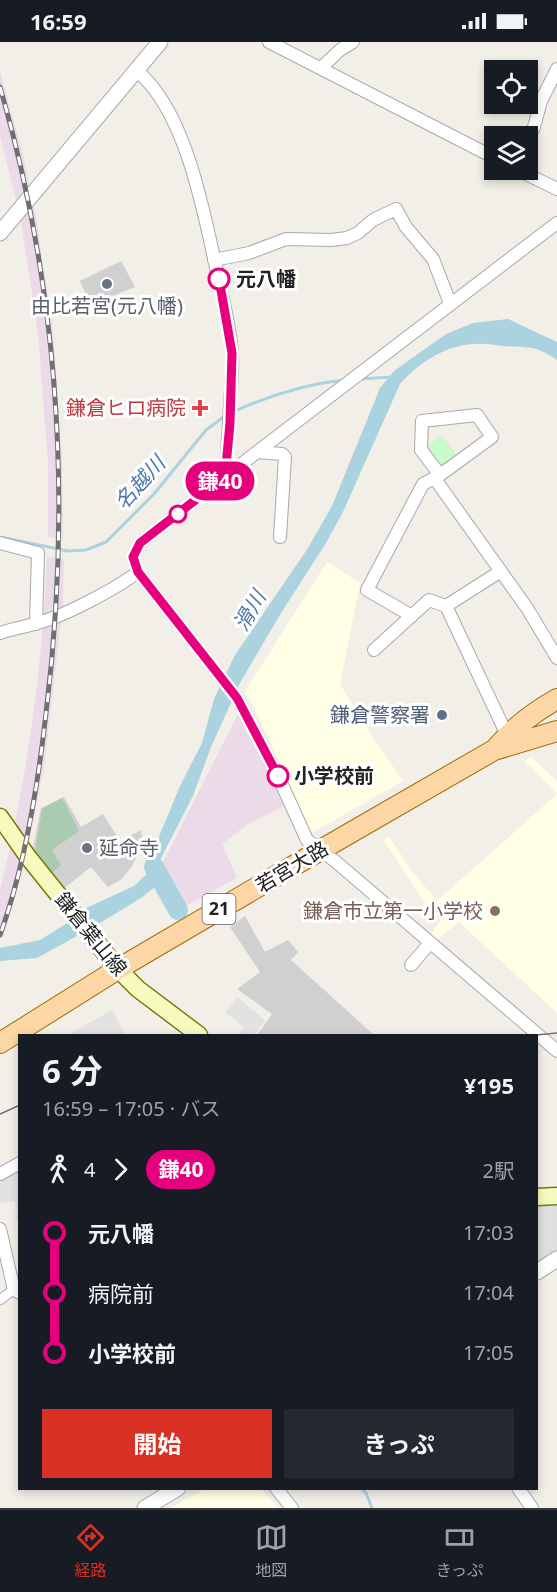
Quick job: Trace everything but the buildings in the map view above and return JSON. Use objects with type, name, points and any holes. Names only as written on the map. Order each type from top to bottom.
[{"type":"main road","name":"若宮大路","points":[[0,1043],[118,969],[501,743],[542,708],[557,699]]},
{"type":"main road","name":"若宮大路","points":[[501,743],[557,731]]},
{"type":"main road","name":"鎌倉葉山線","points":[[0,817],[22,850],[118,969],[138,988],[198,1034]]},
{"type":"main road","points":[[538,1197],[557,1196]]},
{"type":"street","points":[[0,233],[160,42]]},
{"type":"street","points":[[269,42],[484,152]]},
{"type":"street","points":[[321,68],[340,50],[353,42]]},
{"type":"street","points":[[534,126],[541,101],[557,69]]},
{"type":"street","points":[[137,71],[148,80],[177,130],[196,182],[214,260],[232,353],[230,423],[225,477]]},
{"type":"street","points":[[538,180],[557,189]]},
{"type":"street","points":[[214,260],[249,253],[286,239],[347,238],[358,233],[373,220],[396,209],[406,227],[433,259],[450,303]]},
{"type":"street","points":[[536,1034],[307,840],[278,776],[237,698],[138,572],[133,557],[140,543],[340,387],[557,223]]},
{"type":"street","points":[[412,616],[367,590],[423,484],[437,477],[492,437],[477,415],[422,421],[421,450],[437,477],[527,608],[557,658]]},
{"type":"street","points":[[257,452],[282,454],[285,457],[280,537]]},
{"type":"street","points":[[0,543],[38,553],[36,624]]},
{"type":"street","points":[[446,606],[501,571]]},
{"type":"street","points":[[0,633],[36,624],[77,606],[138,572]]},
{"type":"street","points":[[374,650],[429,600],[446,606],[501,743]]},
{"type":"street","points":[[411,964],[430,943]]},
{"type":"street","points":[[538,1036],[557,1052]]},
{"type":"street","points":[[0,1174],[18,1163]]},
{"type":"street","points":[[0,1230],[18,1290],[0,1300]]},
{"type":"street","points":[[538,1271],[557,1259]]},
{"type":"street","points":[[145,1508],[175,1490]]},
{"type":"street","points":[[278,1490],[292,1508]]},
{"type":"street","points":[[519,1490],[532,1508]]},
{"type":"shaded area","points":[[0,71],[22,151],[36,217],[53,333],[62,462],[63,539],[48,537],[48,462],[38,334],[21,220],[0,136]]},
{"type":"shaded area","name":"由比若宮(元八幡)","points":[[121,261],[135,287],[90,305],[80,281]]},
{"type":"shaded area","points":[[47,557],[64,559],[63,603],[44,767],[28,847],[14,828],[37,687]]},
{"type":"shaded area","points":[[327,562],[360,583],[340,684],[403,781],[312,833],[253,705],[244,693]]},
{"type":"shaded area","points":[[239,712],[284,806],[248,824],[222,844],[237,878],[181,909],[160,868]]},
{"type":"shaded area","points":[[531,757],[557,781],[557,793],[524,761]]},
{"type":"shaded area","name":"鎌倉市立第一小学校","points":[[557,794],[557,1013],[459,922],[436,940],[429,936],[441,920],[425,903],[383,839],[389,836],[411,870],[437,901]]},
{"type":"shaded area","name":"延命寺","points":[[64,797],[81,827],[103,814],[120,841],[141,830],[143,843],[132,866],[122,879],[108,887],[91,867],[62,890],[32,853],[41,808]]},
{"type":"shaded area","points":[[62,798],[79,831],[52,850],[61,866],[51,873],[35,853],[42,809]]},
{"type":"shaded area","points":[[11,844],[24,860],[3,938],[0,938],[0,889]]},
{"type":"shaded area","points":[[245,916],[265,952],[288,940],[298,952],[291,960],[373,1034],[258,1034],[272,1014],[237,989],[260,972],[230,927]]},
{"type":"shaded area","points":[[237,997],[265,1020],[255,1034],[239,1034],[244,1027],[225,1012]]},
{"type":"shaded area","points":[[112,1010],[125,1034],[70,1034]]},
{"type":"shaded area","points":[[18,1168],[18,1211],[14,1201],[0,1204],[0,1178]]},
{"type":"shaded area","points":[[538,1206],[557,1206],[557,1255],[538,1266]]},
{"type":"shaded area","points":[[202,1490],[263,1490],[278,1508],[171,1508]]},
{"type":"green space","points":[[442,435],[457,456],[438,467],[425,448]]},
{"type":"water","points":[[508,319],[557,342],[557,360],[532,348],[473,344],[449,349],[427,360],[400,384],[343,512],[240,683],[211,747],[193,796],[160,860],[155,887],[95,926],[37,958],[0,961],[0,948],[40,940],[72,920],[82,910],[134,886],[149,872],[160,834],[180,786],[202,743],[214,699],[235,655],[308,548],[332,506],[380,388],[394,371],[446,334],[473,323]]},
{"type":"waterway","name":"名越川","points":[[360,379],[392,377]]},
{"type":"waterway","name":"名越川","points":[[233,412],[288,391],[345,380]]},
{"type":"waterway","name":"名越川","points":[[0,537],[68,551],[86,550],[106,542],[154,494],[206,430],[225,416]]},
{"type":"waterway","points":[[154,867],[178,910]]},
{"type":"waterway","points":[[363,1490],[372,1508]]},
{"type":"tram line","points":[[538,1035],[557,1033]]},
{"type":"tram line","points":[[0,1114],[18,1106]]},
{"type":"railway","points":[[0,87],[20,164],[36,241],[55,397],[58,476],[58,555],[54,634],[43,740],[35,797],[17,881],[0,935]]},
{"type":"bus line","name":"鎌40","points":[[219,279],[232,353],[230,423],[225,477],[140,543],[133,557],[138,572],[237,698],[278,776]]},
{"type":"place","name":"元八幡","points":[[219,279]]},
{"type":"place","name":"由比若宮(元八幡)","points":[[107,284]]},
{"type":"place","name":"鎌倉ヒロ病院","points":[[200,408]]},
{"type":"place","name":"鎌倉警察署","points":[[442,715]]},
{"type":"place","name":"小学校前","points":[[278,776]]},
{"type":"place","name":"延命寺","points":[[87,848]]},
{"type":"place","name":"鎌倉市立第一小学校","points":[[495,911]]},
{"type":"water label","name":"滑川","points":[[250,611]]}]
